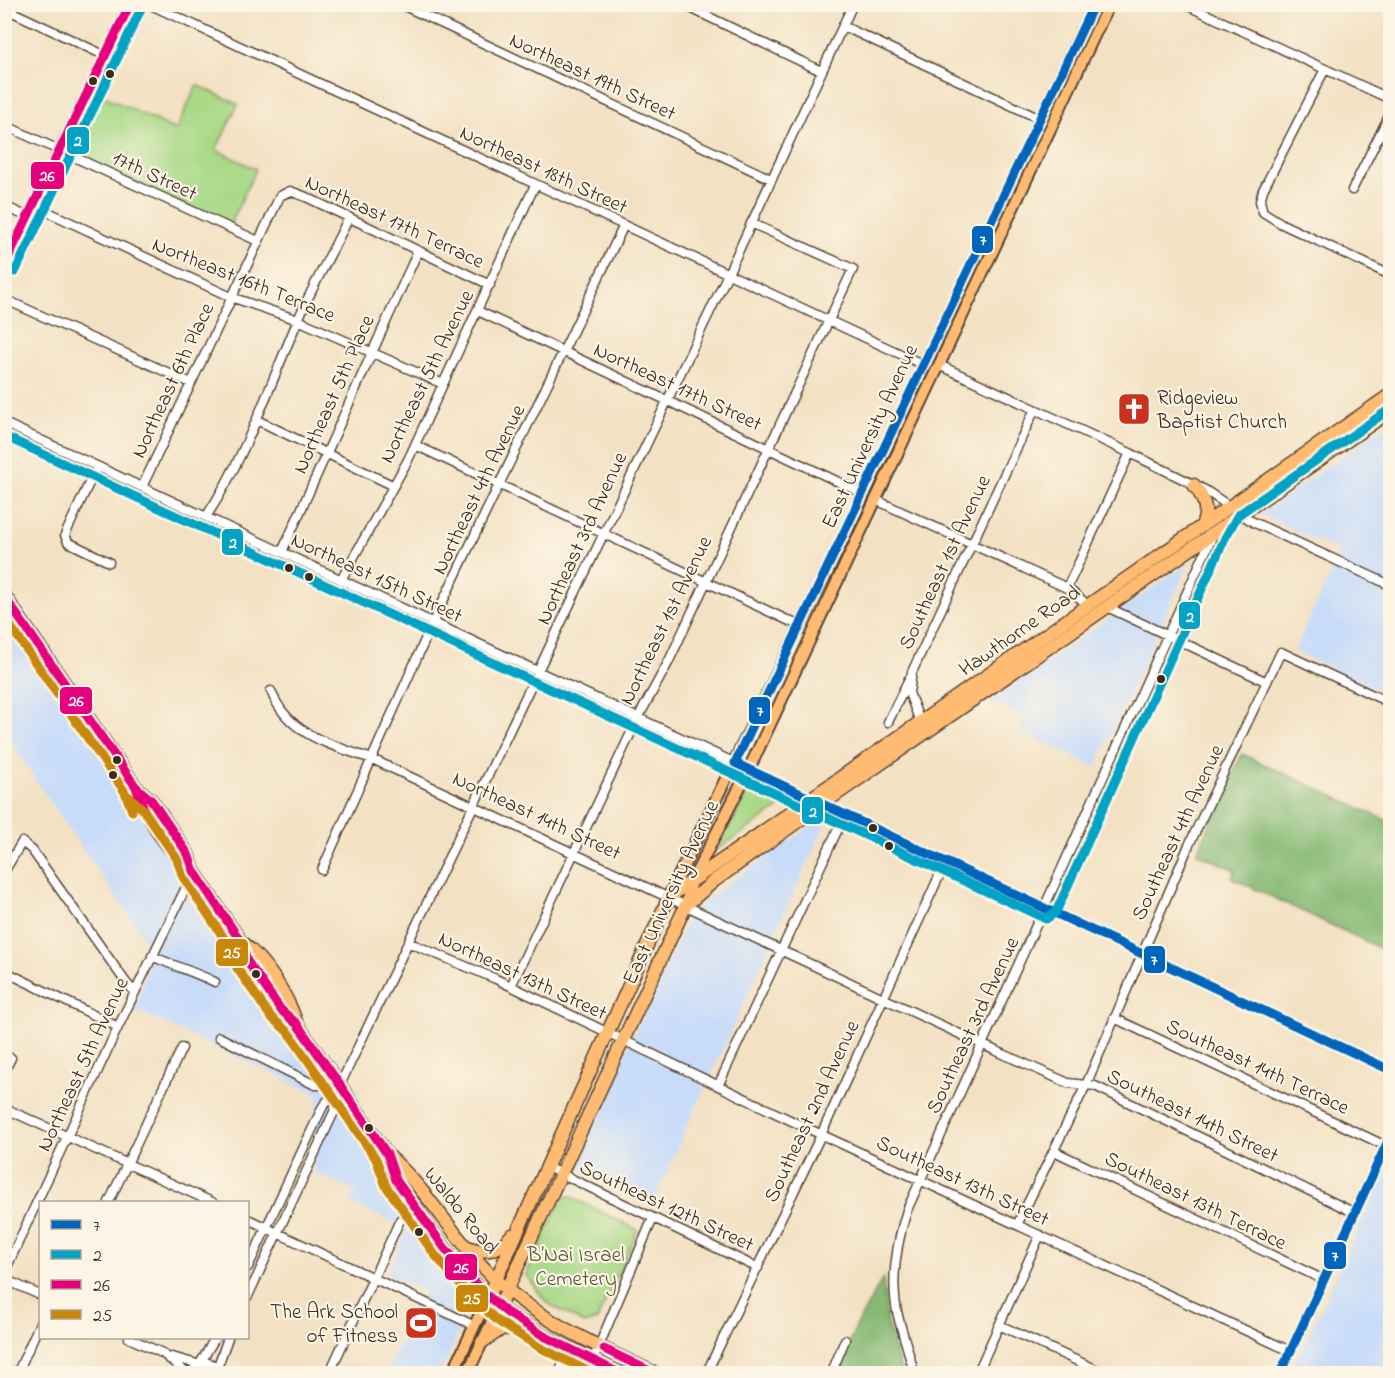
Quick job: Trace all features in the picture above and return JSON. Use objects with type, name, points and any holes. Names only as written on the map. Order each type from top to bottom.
[{"type":"highway","name":"Hawthorne Road","points":[[669,897],[810,798],[1107,607],[1214,533],[1234,511],[1390,395]]},
{"type":"highway","name":"Hawthorne Road","points":[[686,905],[714,881],[823,804],[1088,605],[1202,526],[1234,511],[1390,411]]},
{"type":"highway","points":[[1194,485],[1206,509],[1202,526]]},
{"type":"highway","name":"Waldo Road","points":[[4,595],[136,787],[144,808],[179,860],[194,871],[241,942],[256,953],[291,1005],[297,1024],[387,1154],[406,1171],[465,1246],[507,1289],[556,1323],[599,1347],[657,1374]]},
{"type":"highway","name":"East University Avenue","points":[[488,1297],[669,897]]},
{"type":"highway","name":"East University Avenue","points":[[499,1307],[686,905]]},
{"type":"highway","name":"Waldo Road","points":[[387,1154],[396,1180],[413,1206],[488,1297],[499,1307],[544,1336]]},
{"type":"highway","points":[[465,1246],[477,1251],[492,1251],[506,1242],[521,1224]]},
{"type":"highway","points":[[482,1342],[498,1330],[508,1327],[544,1336],[622,1374]]},
{"type":"main road","name":"East University Avenue","points":[[669,897],[864,494],[1094,4]]},
{"type":"main road","name":"East University Avenue","points":[[686,905],[692,881],[749,770],[1109,4]]},
{"type":"main road","points":[[1040,119],[1053,125]]},
{"type":"main road","points":[[988,231],[1000,236]]},
{"type":"main road","points":[[924,365],[939,365]]},
{"type":"main road","points":[[864,494],[876,500]]},
{"type":"main road","points":[[800,626],[813,632]]},
{"type":"main road","points":[[735,763],[749,770]]},
{"type":"main road","name":"East University Avenue","points":[[452,1374],[488,1297]]},
{"type":"main road","name":"East University Avenue","points":[[467,1374],[499,1307]]},
{"type":"street","points":[[4,267],[58,150],[130,4]]},
{"type":"street","name":"Northeast 18th Street","points":[[149,4],[924,365]]},
{"type":"street","name":"Northeast 19th Street","points":[[400,4],[771,179]]},
{"type":"street","points":[[682,4],[821,71]]},
{"type":"street","name":"Northeast 3rd Avenue","points":[[249,1265],[323,1106],[340,1085],[410,943],[853,4]]},
{"type":"street","points":[[1184,4],[1390,99]]},
{"type":"street","points":[[4,8],[106,56]]},
{"type":"street","points":[[843,27],[1040,119]]},
{"type":"street","points":[[1325,69],[1276,161],[1260,201],[1263,211],[1282,224],[1390,275]]},
{"type":"street","points":[[1352,190],[1390,114]]},
{"type":"street","name":"17th Street","points":[[4,125],[258,241]]},
{"type":"street","name":"Northeast 5th Avenue","points":[[341,580],[415,445],[535,185]]},
{"type":"street","name":"Northeast 17th Terrace","points":[[284,194],[290,191],[306,197],[490,285]]},
{"type":"street","name":"Northeast 6th Place","points":[[142,487],[274,205],[284,194]]},
{"type":"street","name":"Northeast 16th Terrace","points":[[33,205],[231,297],[298,320],[444,384]]},
{"type":"street","points":[[4,206],[28,217]]},
{"type":"street","points":[[206,517],[230,479],[298,320],[349,217]]},
{"type":"street","name":"Northeast 1st Avenue","points":[[511,986],[638,718],[668,663],[853,269],[751,223]]},
{"type":"street","name":"Northeast 4th Avenue","points":[[322,870],[433,622],[624,225]]},
{"type":"street","name":"Northeast 5th Place","points":[[282,552],[418,251]]},
{"type":"street","points":[[4,299],[191,383]]},
{"type":"street","name":"Northeast 17th Street","points":[[478,311],[864,494]]},
{"type":"street","points":[[939,365],[1130,453],[1194,485],[1234,511],[1390,585]]},
{"type":"street","name":"Southeast 1st Avenue","points":[[923,727],[909,693],[912,672],[1035,409]]},
{"type":"street","points":[[257,420],[392,485]]},
{"type":"street","name":"Northeast 15th Street","points":[[4,423],[735,763]]},
{"type":"street","points":[[415,445],[800,626]]},
{"type":"street","points":[[1068,588],[1130,453]]},
{"type":"street","points":[[97,466],[65,535],[68,542],[109,562]]},
{"type":"street","points":[[876,500],[1068,588],[1088,605]]},
{"type":"street","name":"Southeast 3rd Avenue","points":[[914,1374],[898,1318],[895,1267],[900,1234],[920,1180],[1214,533]]},
{"type":"street","points":[[1107,607],[1267,682]]},
{"type":"street","name":"Southeast 4th Avenue","points":[[1017,1225],[1086,1085],[1189,845],[1281,652],[1390,703]]},
{"type":"street","points":[[888,722],[912,672]]},
{"type":"street","points":[[271,691],[290,722],[315,739],[372,759]]},
{"type":"street","name":"Northeast 14th Street","points":[[372,759],[686,905]]},
{"type":"street","points":[[749,770],[1390,1070]]},
{"type":"street","points":[[718,1086],[845,814]]},
{"type":"street","points":[[4,872],[22,842],[32,850],[135,992]]},
{"type":"street","name":"Southeast 2nd Avenue","points":[[706,1374],[821,1135],[946,861]]},
{"type":"street","name":"Northeast 5th Avenue","points":[[4,1273],[118,1027],[194,871]]},
{"type":"street","name":"Southeast 14th Street","points":[[686,905],[1068,1083],[1095,1086],[1355,1213]]},
{"type":"street","name":"Northeast 13th Street","points":[[410,943],[511,986],[622,1040]]},
{"type":"street","points":[[152,956],[215,982]]},
{"type":"street","points":[[4,971],[118,1027]]},
{"type":"street","name":"Southeast 14th Terrace","points":[[1114,1018],[1386,1146]]},
{"type":"street","points":[[219,1037],[315,1085],[340,1085]]},
{"type":"street","name":"Southeast 13th Street","points":[[622,1040],[821,1135],[1290,1351]]},
{"type":"street","points":[[110,1201],[182,1048]]},
{"type":"street","points":[[4,1072],[11,1058]]},
{"type":"street","name":"Northeast 3rd Avenue","points":[[249,1294],[334,1112],[340,1085]]},
{"type":"street","points":[[4,1108],[208,1201]]},
{"type":"street","points":[[1280,1374],[1390,1137]]},
{"type":"street","name":"Southeast 13th Terrace","points":[[1054,1151],[1324,1280]]},
{"type":"street","points":[[300,1153],[312,1159]]},
{"type":"street","name":"Southeast 12th Street","points":[[547,1167],[758,1268]]},
{"type":"street","points":[[329,1374],[400,1220],[413,1206]]},
{"type":"street","points":[[593,1360],[653,1218]]},
{"type":"street","points":[[249,1219],[475,1326]]},
{"type":"street","points":[[977,1374],[1040,1235]]},
{"type":"street","points":[[4,1279],[39,1295]]},
{"type":"street","points":[[17,1374],[39,1325]]},
{"type":"street","points":[[999,1325],[1106,1374]]},
{"type":"street","points":[[131,1339],[162,1353],[199,1363],[212,1364],[217,1372]]},
{"type":"street","points":[[162,1353],[190,1374],[214,1339]]},
{"type":"street","points":[[217,1372],[228,1339]]},
{"type":"street","points":[[831,1374],[845,1340]]},
{"type":"street","points":[[559,1374],[568,1349]]},
{"type":"shaded area","points":[[1390,423],[1390,695],[1294,651],[1341,552],[1260,514]]},
{"type":"shaded area","points":[[1189,563],[1096,767],[1020,731],[1025,718],[989,701]]},
{"type":"shaded area","points":[[4,616],[403,1199],[416,1226],[470,1305],[441,1373],[386,1373],[424,1291],[387,1274],[407,1229],[350,1203],[355,1192],[314,1172],[317,1094],[135,1010],[152,950],[18,754],[15,743],[5,738]]},
{"type":"shaded area","points":[[822,818],[827,820],[652,1204],[572,1166],[687,921],[708,898]]},
{"type":"shaded area","points":[[1390,1161],[1390,1373],[1291,1373]]},
{"type":"green space","points":[[197,85],[238,104],[216,150],[256,169],[229,227],[70,151],[97,93],[176,130]]},
{"type":"green space","points":[[1242,754],[1390,822],[1390,943],[1386,951],[1232,878],[1235,870],[1197,853]]},
{"type":"green space","points":[[756,788],[778,799],[780,807],[717,850],[748,791]]},
{"type":"green space","name":"B’Nai Israel Cemetery","points":[[569,1196],[638,1230],[597,1320],[584,1324],[546,1302],[526,1275],[562,1198]]},
{"type":"green space","points":[[883,1278],[887,1323],[902,1373],[835,1374],[858,1323]]},
{"type":"transit line","name":"26","points":[[4,266],[130,4]]},
{"type":"transit line","name":"7","points":[[1094,4],[735,763],[1390,1070]]},
{"type":"transit line","name":"2","points":[[15,272],[141,9]]},
{"type":"transit line","name":"2","points":[[4,436],[1046,919],[1056,912],[1225,538],[1238,515],[1390,409]]},
{"type":"transit line","name":"26","points":[[4,596],[136,787],[143,807]]},
{"type":"transit line","name":"25","points":[[4,617],[125,792],[132,811]]},
{"type":"transit line","name":"26","points":[[136,787],[152,801],[188,854],[194,871],[241,942],[247,961],[281,1010],[297,1024],[340,1085],[387,1154],[396,1180],[444,1247],[480,1289],[506,1312],[544,1336],[621,1374]]},
{"type":"transit line","name":"25","points":[[128,796],[143,809],[177,859],[183,877],[230,947],[237,968],[271,1017],[288,1032],[330,1092],[376,1159],[386,1186],[435,1255],[471,1297],[499,1322],[539,1347],[594,1374]]},
{"type":"transit line","name":"7","points":[[1280,1374],[1390,1137]]},
{"type":"transit line","name":"26","points":[[604,1349],[656,1374]]},
{"type":"place","name":"Ridgeview Baptist Church","points":[[1134,409]]},
{"type":"place","name":"The Ark School of Fitness","points":[[421,1323]]}]
